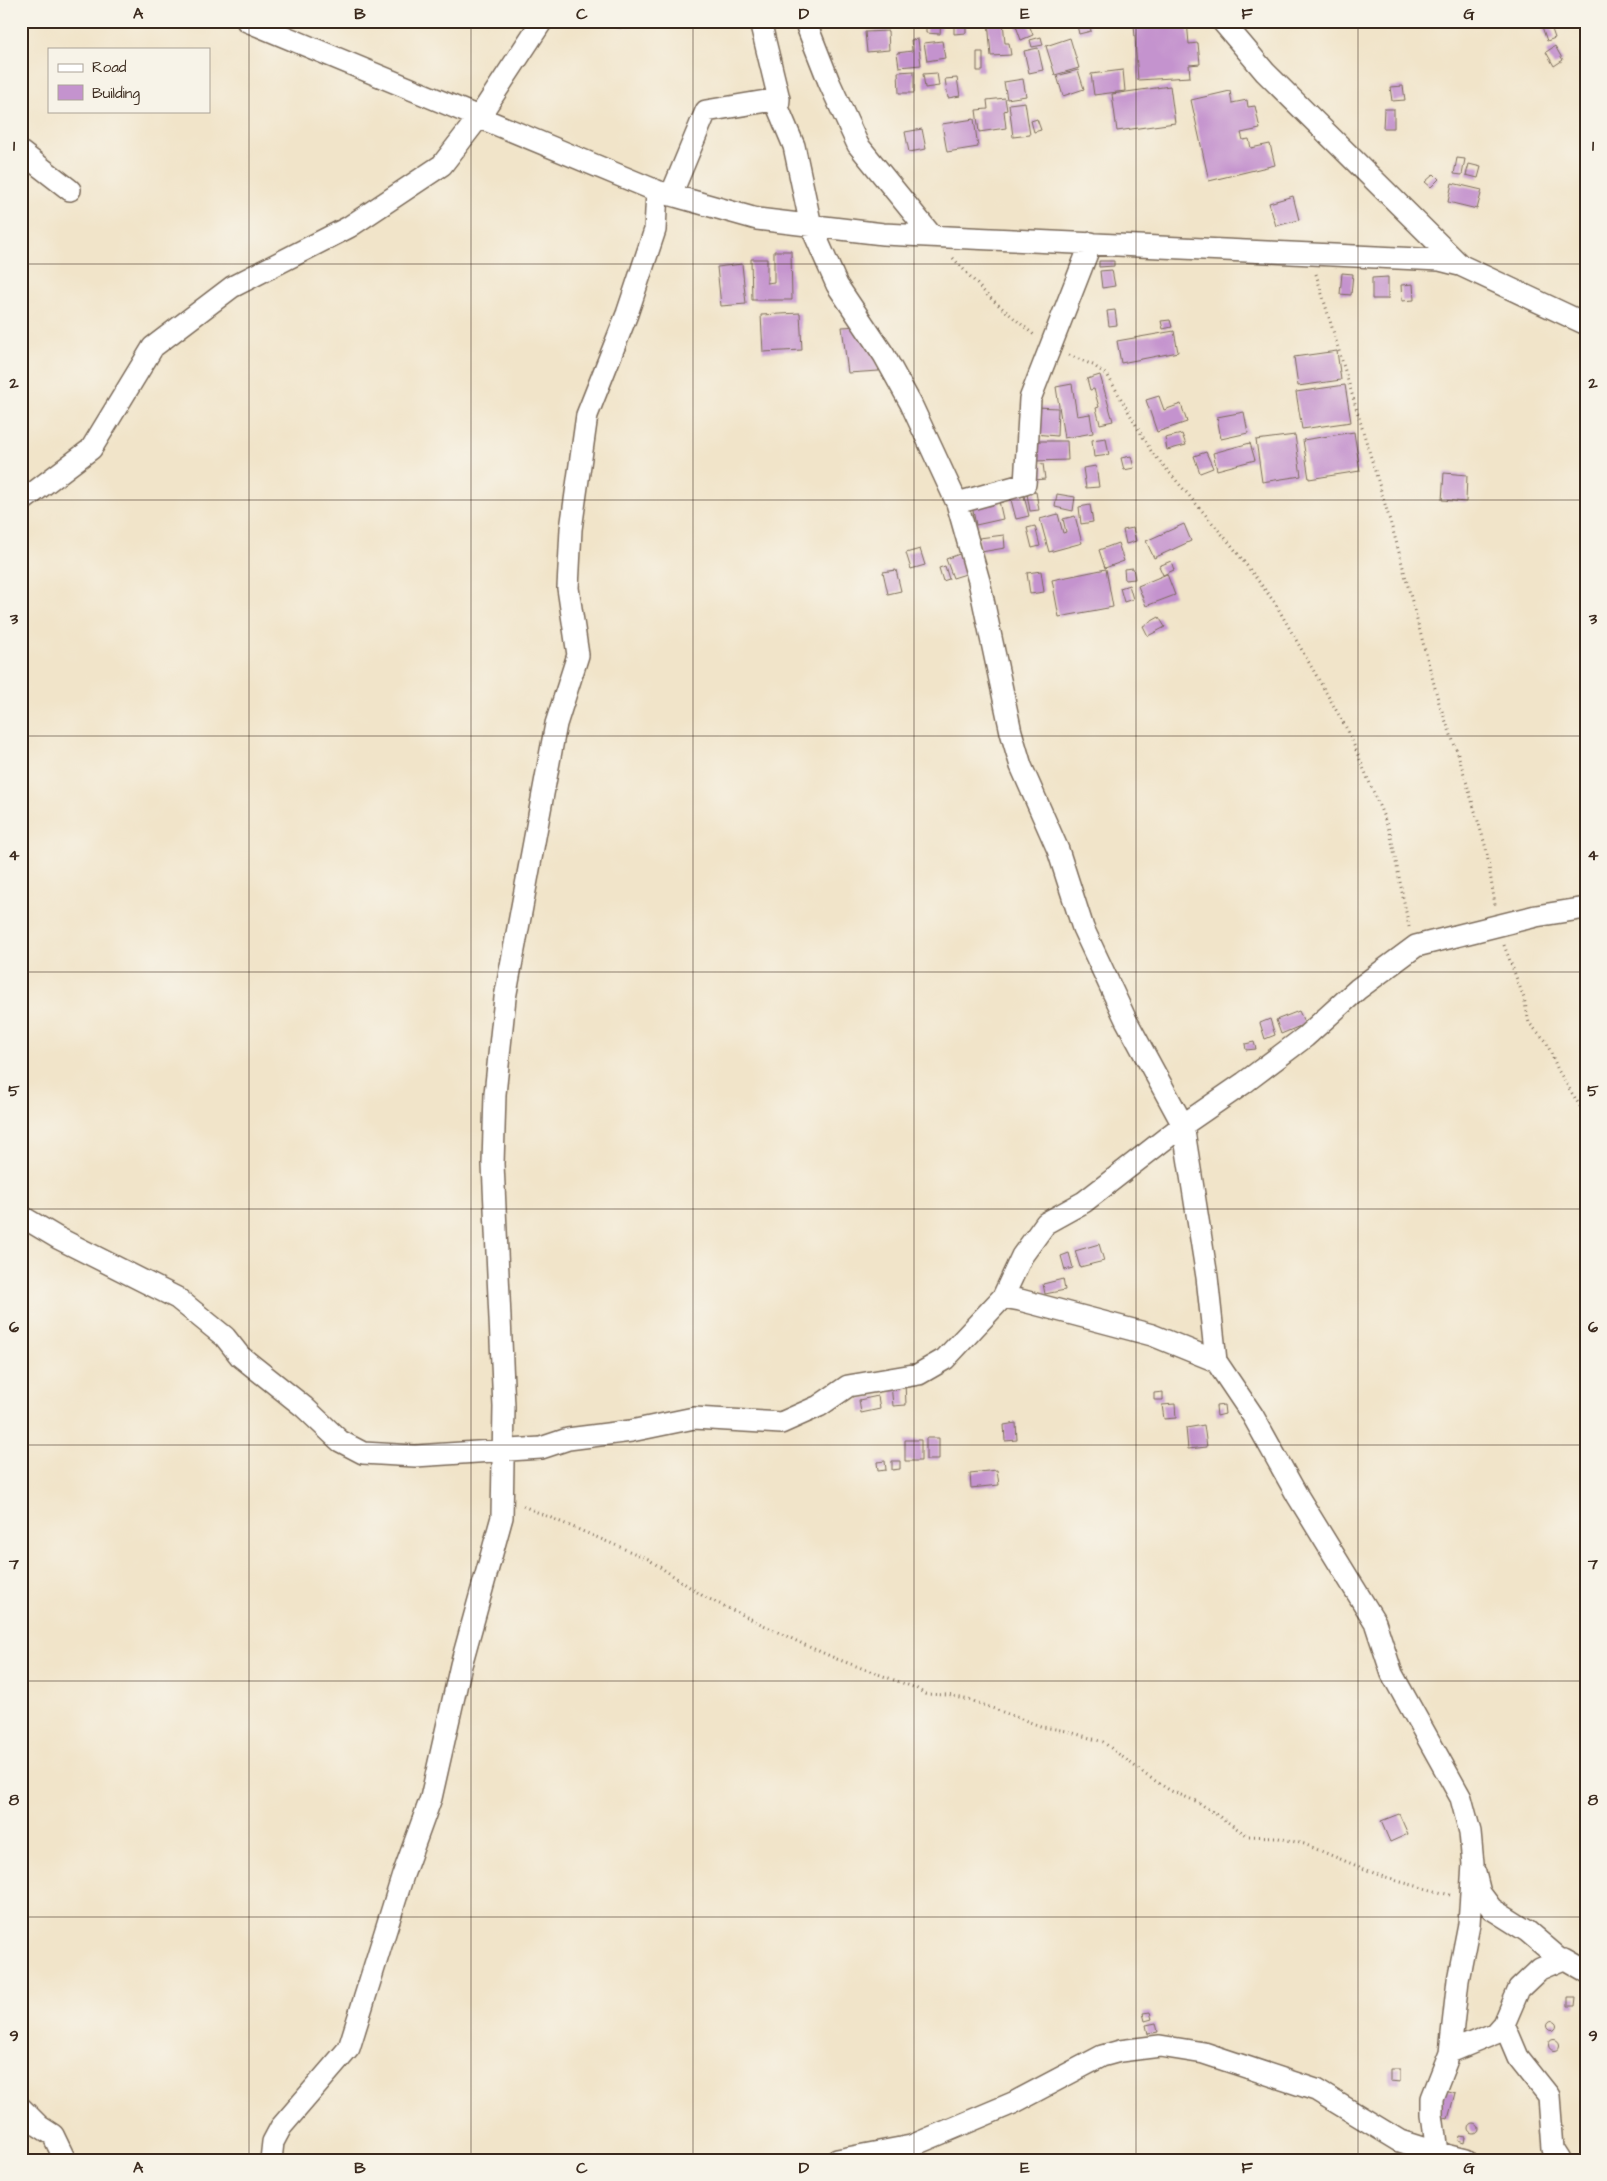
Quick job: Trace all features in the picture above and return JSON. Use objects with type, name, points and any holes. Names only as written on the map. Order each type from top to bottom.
[{"type":"street","points":[[247,21],[664,192],[757,219],[883,234],[1440,260],[1460,265],[1586,324]]},
{"type":"street","points":[[21,502],[91,449],[153,347],[232,287],[350,227],[442,165],[480,117],[542,21]]},
{"type":"street","points":[[760,21],[778,99],[778,108],[794,146],[811,226],[838,285],[884,355],[911,404],[957,503],[979,581],[997,672],[1021,766],[1058,850],[1083,928],[1106,981],[1183,1125],[1207,1277],[1216,1361],[1254,1416],[1297,1495],[1375,1622],[1392,1674],[1461,1798],[1470,1832],[1473,1864],[1480,1893],[1492,1909],[1527,1931],[1561,1960]]},
{"type":"street","points":[[805,21],[829,82],[858,145],[932,236]]},
{"type":"street","points":[[1222,21],[1265,72],[1460,265]]},
{"type":"street","points":[[271,2160],[274,2142],[281,2127],[349,2048],[403,1875],[431,1798],[461,1665],[502,1517],[504,1406],[493,1164],[494,1094],[505,998],[556,724],[578,655],[568,588],[571,529],[587,415],[627,314],[655,230],[664,192],[706,111],[778,99]]},
{"type":"street","points":[[21,152],[70,190]]},
{"type":"street","points":[[957,503],[1025,484],[1030,400],[1091,243]]},
{"type":"street","points":[[21,1216],[58,1238],[177,1298],[225,1337],[240,1356],[304,1407],[340,1442],[363,1453],[384,1456],[541,1448],[568,1439],[631,1431],[694,1418],[781,1422],[819,1406],[848,1386],[919,1374],[945,1359],[1003,1297],[1022,1256],[1046,1223],[1084,1202],[1183,1125],[1244,1084],[1297,1043],[1358,989],[1416,946],[1536,916],[1586,908]]},
{"type":"street","points":[[1003,1297],[1152,1335],[1216,1361]]},
{"type":"street","points":[[1438,2157],[1432,2115],[1432,2098],[1450,2052],[1458,1980],[1469,1924],[1473,1864]]},
{"type":"street","points":[[1450,2052],[1496,2033],[1504,2024],[1519,1989],[1540,1969],[1565,1959],[1586,1971]]},
{"type":"street","points":[[1504,2024],[1518,2057],[1549,2096],[1553,2150],[1560,2160]]},
{"type":"street","points":[[836,2160],[912,2146],[1013,2103],[1072,2070],[1102,2056],[1120,2051],[1160,2046],[1204,2053],[1316,2090],[1400,2140],[1438,2157],[1466,2160]]},
{"type":"street","points":[[21,2108],[39,2126],[53,2135],[65,2160]]},
{"type":"path","points":[[932,236],[988,296],[1050,348],[1093,365],[1108,376],[1151,451],[1232,546],[1275,603],[1348,732],[1390,832],[1410,934],[1416,946]]},
{"type":"path","points":[[1310,253],[1396,541],[1439,703],[1458,754],[1486,848],[1497,927],[1524,998],[1529,1023],[1546,1041],[1558,1070],[1586,1116]]},
{"type":"path","points":[[502,1498],[648,1559],[703,1596],[836,1659],[916,1688],[925,1694],[973,1700],[1043,1727],[1067,1731],[1103,1742],[1146,1775],[1171,1791],[1198,1802],[1248,1836],[1275,1837],[1304,1844],[1386,1878],[1470,1901]]},
{"type":"building","points":[[619,21],[635,21],[636,25],[620,28]]},
{"type":"building","points":[[638,21],[658,21],[658,22],[639,26]]},
{"type":"building","points":[[926,21],[941,21],[940,34],[926,33]]},
{"type":"building","points":[[988,21],[1003,21],[1005,43],[1009,43],[1011,55],[991,56]]},
{"type":"building","points":[[1076,21],[1089,21],[1091,31],[1079,34]]},
{"type":"building","points":[[1159,21],[1187,21],[1189,44],[1198,43],[1200,64],[1189,65],[1190,77],[1138,80],[1134,24]]},
{"type":"building","points":[[1540,21],[1549,21],[1555,38],[1547,41]]},
{"type":"building","points":[[966,22],[966,33],[954,34],[954,23]]},
{"type":"building","points":[[1028,22],[1033,35],[1021,40],[1016,26]]},
{"type":"building","points":[[888,31],[889,50],[867,52],[865,32]]},
{"type":"building","points":[[1041,37],[1043,45],[1032,47],[1030,40]]},
{"type":"building","points":[[1070,38],[1079,68],[1055,75],[1046,46]]},
{"type":"building","points":[[918,39],[921,65],[899,67],[897,53],[912,51],[911,40]]},
{"type":"building","points":[[942,41],[945,58],[927,61],[924,43]]},
{"type":"building","points":[[1555,46],[1563,60],[1554,66],[1546,52]]},
{"type":"building","points":[[1038,48],[1043,70],[1029,73],[1024,51]]},
{"type":"building","points":[[977,52],[983,52],[983,71],[977,71]]},
{"type":"building","points":[[1078,70],[1084,89],[1063,96],[1057,76]]},
{"type":"building","points":[[1123,70],[1125,91],[1094,95],[1091,74]]},
{"type":"building","points":[[914,71],[914,93],[899,93],[898,72]]},
{"type":"building","points":[[937,73],[939,86],[925,88],[923,74]]},
{"type":"building","points":[[957,78],[960,96],[948,98],[945,79]]},
{"type":"building","points":[[1023,79],[1026,96],[1007,99],[1004,82]]},
{"type":"building","points":[[1170,86],[1175,123],[1117,131],[1112,94]]},
{"type":"building","points":[[1403,86],[1405,100],[1392,101],[1390,87]]},
{"type":"building","points":[[1230,91],[1232,103],[1247,100],[1248,107],[1255,106],[1260,129],[1241,133],[1243,140],[1249,139],[1251,148],[1270,144],[1275,165],[1209,181],[1191,100]]},
{"type":"building","points":[[1005,98],[1007,110],[1004,111],[1006,128],[979,132],[976,110],[988,109],[987,100]]},
{"type":"building","points":[[1025,102],[1030,135],[1013,137],[1009,104]]},
{"type":"building","points":[[1384,109],[1394,109],[1394,128],[1383,128]]},
{"type":"building","points":[[974,119],[978,147],[947,152],[942,124]]},
{"type":"building","points":[[1037,119],[1041,130],[1034,132],[1031,121]]},
{"type":"building","points":[[922,129],[926,149],[909,152],[905,132]]},
{"type":"building","points":[[1457,158],[1465,159],[1462,175],[1454,174]]},
{"type":"building","points":[[1469,164],[1481,167],[1478,178],[1466,175]]},
{"type":"building","points":[[1434,174],[1439,179],[1431,187],[1425,182]]},
{"type":"building","points":[[1452,183],[1482,190],[1477,209],[1448,202]]},
{"type":"building","points":[[1293,196],[1299,220],[1276,226],[1269,203]]},
{"type":"building","points":[[774,251],[791,251],[792,300],[752,300],[751,259],[767,259],[767,283],[774,282]]},
{"type":"building","points":[[1099,261],[1114,261],[1114,266],[1099,267]]},
{"type":"building","points":[[742,264],[746,304],[721,306],[717,267]]},
{"type":"building","points":[[1112,270],[1115,286],[1102,288],[1100,271]]},
{"type":"building","points":[[1342,273],[1353,274],[1351,295],[1340,294]]},
{"type":"building","points":[[1388,277],[1388,299],[1372,299],[1372,278]]},
{"type":"building","points":[[1413,284],[1414,300],[1402,301],[1401,285]]},
{"type":"building","points":[[1115,310],[1117,325],[1109,326],[1107,311]]},
{"type":"building","points":[[800,313],[802,350],[763,352],[761,315]]},
{"type":"building","points":[[1170,320],[1172,327],[1163,329],[1161,321]]},
{"type":"building","points":[[860,326],[878,356],[879,371],[848,373],[842,327]]},
{"type":"building","points":[[1174,331],[1178,352],[1121,363],[1117,341]]},
{"type":"building","points":[[1337,351],[1341,380],[1298,386],[1294,357]]},
{"type":"building","points":[[1100,375],[1113,421],[1100,424],[1096,408],[1099,407],[1094,389],[1090,390],[1087,379]]},
{"type":"building","points":[[1072,384],[1077,416],[1090,414],[1093,433],[1064,438],[1056,387]]},
{"type":"building","points":[[1345,385],[1351,422],[1302,429],[1296,392]]},
{"type":"building","points":[[1159,396],[1164,410],[1181,404],[1187,422],[1157,432],[1146,400]]},
{"type":"building","points":[[1035,407],[1058,408],[1057,436],[1034,434]]},
{"type":"building","points":[[1244,412],[1248,433],[1221,439],[1217,417]]},
{"type":"building","points":[[1354,432],[1360,471],[1309,479],[1303,440]]},
{"type":"building","points":[[1182,434],[1186,445],[1167,450],[1165,438]]},
{"type":"building","points":[[1295,435],[1301,476],[1262,482],[1256,440]]},
{"type":"building","points":[[1106,438],[1109,455],[1094,457],[1092,440]]},
{"type":"building","points":[[1034,441],[1067,441],[1068,460],[1034,461]]},
{"type":"building","points":[[1250,443],[1255,460],[1217,470],[1213,453]]},
{"type":"building","points":[[1206,452],[1213,468],[1200,473],[1194,456]]},
{"type":"building","points":[[1131,456],[1134,468],[1124,470],[1121,458]]},
{"type":"building","points":[[1043,464],[1045,479],[1034,480],[1032,465]]},
{"type":"building","points":[[1096,466],[1099,487],[1086,488],[1083,468]]},
{"type":"building","points":[[1444,473],[1467,475],[1466,502],[1442,500]]},
{"type":"building","points":[[1023,492],[1029,516],[1016,519],[1010,496]]},
{"type":"building","points":[[1036,492],[1039,510],[1030,511],[1027,494]]},
{"type":"building","points":[[1057,494],[1075,497],[1073,511],[1055,507]]},
{"type":"building","points":[[999,501],[1003,519],[976,525],[972,506]]},
{"type":"building","points":[[1090,505],[1093,522],[1081,524],[1079,507]]},
{"type":"building","points":[[1058,514],[1063,533],[1066,532],[1063,519],[1075,516],[1082,543],[1049,552],[1040,519]]},
{"type":"building","points":[[1184,524],[1191,541],[1154,558],[1146,541]]},
{"type":"building","points":[[1035,526],[1040,546],[1032,548],[1027,528]]},
{"type":"building","points":[[1133,528],[1136,541],[1126,544],[1123,530]]},
{"type":"building","points":[[1004,535],[1005,548],[981,552],[979,538]]},
{"type":"building","points":[[1118,543],[1124,561],[1105,568],[1099,550]]},
{"type":"building","points":[[920,549],[925,565],[911,569],[906,553]]},
{"type":"building","points":[[962,553],[969,573],[953,578],[946,559]]},
{"type":"building","points":[[1171,561],[1174,570],[1163,575],[1159,566]]},
{"type":"building","points":[[945,566],[949,579],[943,581],[939,568]]},
{"type":"building","points":[[1133,568],[1135,579],[1125,580],[1124,569]]},
{"type":"building","points":[[1106,569],[1113,607],[1059,617],[1052,580]]},
{"type":"building","points":[[896,570],[901,591],[888,594],[883,572]]},
{"type":"building","points":[[1041,571],[1044,592],[1030,594],[1027,573]]},
{"type":"building","points":[[1167,574],[1175,595],[1146,606],[1138,586]]},
{"type":"building","points":[[1129,585],[1133,599],[1124,602],[1120,588]]},
{"type":"building","points":[[1159,617],[1165,627],[1148,636],[1143,626]]},
{"type":"building","points":[[1299,1011],[1305,1024],[1281,1034],[1276,1020]]},
{"type":"building","points":[[1270,1019],[1275,1035],[1265,1039],[1260,1023]]},
{"type":"building","points":[[1254,1042],[1256,1049],[1246,1050],[1245,1044]]},
{"type":"building","points":[[1099,1244],[1104,1261],[1080,1267],[1075,1251]]},
{"type":"building","points":[[1069,1253],[1073,1268],[1065,1270],[1061,1256]]},
{"type":"building","points":[[1063,1279],[1065,1290],[1045,1294],[1043,1284]]},
{"type":"building","points":[[905,1382],[906,1405],[893,1406],[891,1383]]},
{"type":"building","points":[[1163,1392],[1163,1400],[1154,1400],[1154,1393]]},
{"type":"building","points":[[878,1396],[880,1409],[861,1413],[859,1400]]},
{"type":"building","points":[[1175,1404],[1176,1418],[1164,1419],[1162,1405]]},
{"type":"building","points":[[1224,1405],[1225,1414],[1217,1416],[1216,1406]]},
{"type":"building","points":[[1016,1423],[1017,1440],[1005,1441],[1004,1425]]},
{"type":"building","points":[[1204,1425],[1207,1447],[1188,1449],[1186,1428]]},
{"type":"building","points":[[926,1438],[939,1438],[939,1460],[926,1460]]},
{"type":"building","points":[[905,1440],[921,1440],[921,1461],[905,1461]]},
{"type":"building","points":[[885,1461],[886,1470],[878,1471],[877,1462]]},
{"type":"building","points":[[892,1461],[900,1461],[900,1469],[892,1470]]},
{"type":"building","points":[[997,1470],[999,1485],[971,1488],[970,1473]]},
{"type":"building","points":[[1399,1814],[1408,1834],[1390,1842],[1381,1821]]},
{"type":"building","points":[[1568,1997],[1576,1997],[1575,2006],[1568,2006]]},
{"type":"building","points":[[1150,2012],[1152,2019],[1145,2021],[1143,2013]]},
{"type":"building","points":[[1552,2022],[1556,2026],[1552,2030],[1548,2026]]},
{"type":"building","points":[[1156,2023],[1158,2032],[1148,2034],[1146,2025]]},
{"type":"building","points":[[1552,2040],[1556,2040],[1559,2045],[1558,2049],[1552,2050],[1549,2047],[1549,2043]]},
{"type":"building","points":[[1390,2069],[1400,2069],[1400,2082],[1390,2081]]},
{"type":"building","points":[[1444,2090],[1455,2093],[1448,2119],[1438,2116]]},
{"type":"building","points":[[1471,2123],[1475,2123],[1478,2128],[1477,2132],[1471,2133],[1468,2130],[1468,2126]]},
{"type":"building","points":[[1586,2132],[1586,2153],[1583,2154],[1582,2133]]},
{"type":"building","points":[[1460,2136],[1466,2137],[1465,2143],[1459,2141]]}]
